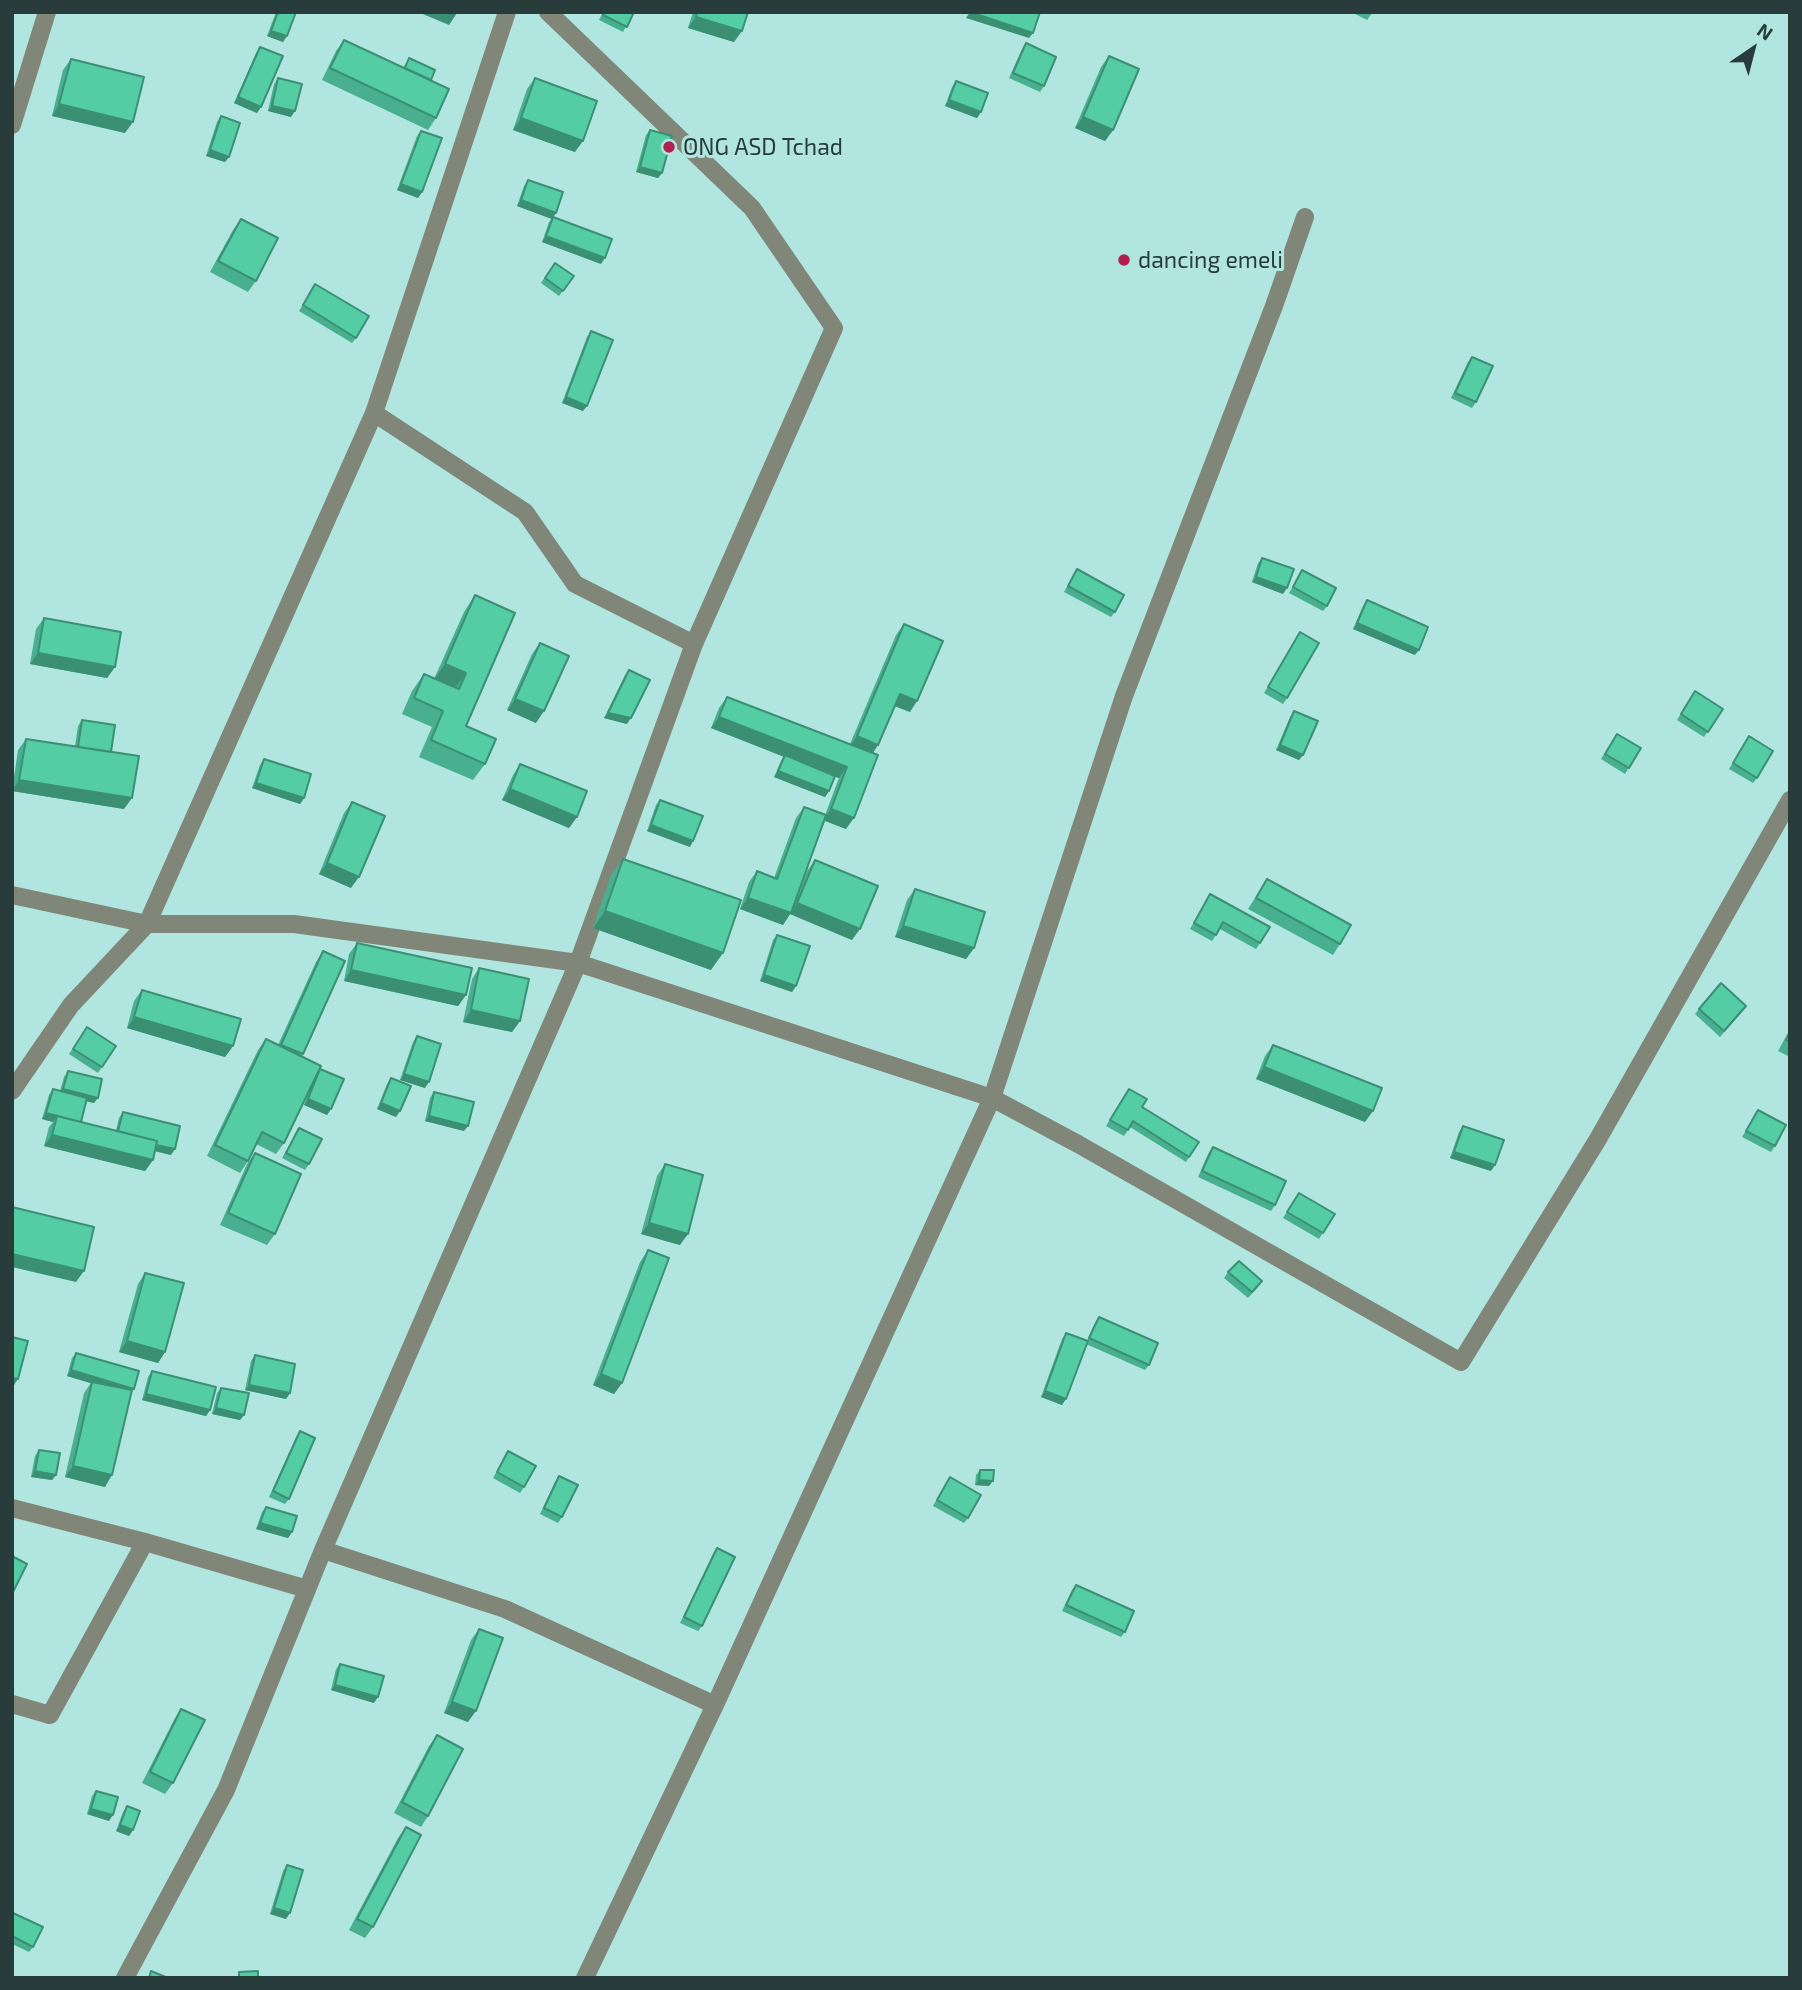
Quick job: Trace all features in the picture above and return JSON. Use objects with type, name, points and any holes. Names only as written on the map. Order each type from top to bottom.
[{"type":"street","points":[[12,125],[47,12]]},
{"type":"street","points":[[12,1091],[71,1005],[147,924],[374,413],[507,12]]},
{"type":"street","points":[[125,1978],[226,1790],[323,1549],[578,962],[694,644],[834,328],[752,208],[548,12]]},
{"type":"street","points":[[585,1978],[715,1705],[992,1098],[1124,696],[1305,217]]},
{"type":"street","points":[[374,413],[525,512],[575,584],[694,644]]},
{"type":"street","points":[[12,895],[147,924],[294,924],[578,962],[992,1098],[1461,1362],[1598,1139],[1790,800]]},
{"type":"street","points":[[12,1508],[145,1542],[307,1589]]},
{"type":"street","points":[[12,1704],[50,1716],[145,1542]]},
{"type":"street","points":[[323,1549],[505,1609],[715,1705]]},
{"type":"building","points":[[278,12],[296,12],[287,36],[271,31]]},
{"type":"building","points":[[604,12],[634,12],[627,27],[603,15]]},
{"type":"building","points":[[697,12],[748,12],[742,31],[696,17]]},
{"type":"building","points":[[970,12],[1040,12],[1033,33]]},
{"type":"building","points":[[344,40],[449,89],[436,118],[330,68]]},
{"type":"building","points":[[1026,43],[1056,57],[1044,86],[1013,73]]},
{"type":"building","points":[[260,47],[283,56],[261,107],[238,97]]},
{"type":"building","points":[[1109,56],[1139,69],[1113,130],[1083,117]]},
{"type":"building","points":[[409,58],[435,70],[431,80],[405,68]]},
{"type":"building","points":[[71,59],[144,77],[133,122],[59,104]]},
{"type":"building","points":[[278,78],[302,84],[295,111],[272,106]]},
{"type":"building","points":[[535,78],[597,101],[583,141],[521,118]]},
{"type":"building","points":[[956,81],[988,93],[981,112],[949,100]]},
{"type":"building","points":[[221,116],[240,123],[229,157],[210,150]]},
{"type":"building","points":[[650,130],[672,136],[662,173],[640,167]]},
{"type":"building","points":[[421,131],[442,138],[422,192],[401,184]]},
{"type":"building","points":[[528,180],[563,192],[556,213],[521,200]]},
{"type":"building","points":[[553,217],[612,239],[605,258],[546,236]]},
{"type":"building","points":[[241,219],[278,238],[256,281],[218,261]]},
{"type":"building","points":[[555,263],[574,276],[563,291],[545,278]]},
{"type":"building","points":[[315,284],[369,316],[356,338],[303,305]]},
{"type":"building","points":[[591,331],[613,340],[587,406],[566,397]]},
{"type":"building","points":[[1472,357],[1493,366],[1476,402],[1455,393]]},
{"type":"building","points":[[1262,558],[1294,569],[1287,588],[1256,577]]},
{"type":"building","points":[[1077,569],[1124,595],[1115,612],[1068,586]]},
{"type":"building","points":[[1302,570],[1336,588],[1327,606],[1293,587]]},
{"type":"building","points":[[475,595],[515,613],[466,726],[496,739],[485,764],[431,740],[443,711],[414,698],[424,674],[459,689],[466,673],[445,664]]},
{"type":"building","points":[[1367,600],[1428,627],[1419,650],[1357,623]]},
{"type":"building","points":[[44,618],[121,632],[115,667],[38,653]]},
{"type":"building","points":[[904,624],[943,641],[917,701],[900,694],[878,745],[857,736]]},
{"type":"building","points":[[1300,632],[1319,643],[1287,698],[1268,687]]},
{"type":"building","points":[[540,643],[569,656],[544,711],[515,699]]},
{"type":"building","points":[[629,670],[650,680],[631,718],[608,713]]},
{"type":"building","points":[[1695,691],[1723,709],[1708,732],[1681,714]]},
{"type":"building","points":[[727,697],[878,755],[854,818],[831,809],[847,767],[719,717]]},
{"type":"building","points":[[1294,711],[1318,721],[1303,755],[1280,745]]},
{"type":"building","points":[[82,720],[115,725],[111,752],[78,747]]},
{"type":"building","points":[[1617,734],[1641,748],[1629,768],[1605,754]]},
{"type":"building","points":[[1749,736],[1773,751],[1757,778],[1733,763]]},
{"type":"building","points":[[26,739],[139,756],[132,798],[19,780]]},
{"type":"building","points":[[785,755],[835,776],[829,791],[778,771]]},
{"type":"building","points":[[264,759],[311,774],[304,798],[256,783]]},
{"type":"building","points":[[520,764],[587,791],[577,817],[510,789]]},
{"type":"building","points":[[660,800],[703,816],[693,841],[651,825]]},
{"type":"building","points":[[352,802],[385,816],[359,877],[327,863]]},
{"type":"building","points":[[804,807],[826,815],[791,913],[748,898],[757,871],[777,879]]},
{"type":"building","points":[[623,859],[741,900],[723,953],[605,911]]},
{"type":"building","points":[[815,860],[878,886],[860,929],[797,903]]},
{"type":"building","points":[[1267,879],[1351,925],[1340,944],[1256,898]]},
{"type":"building","points":[[915,889],[985,912],[974,948],[903,926]]},
{"type":"building","points":[[1210,894],[1270,927],[1260,943],[1223,922],[1216,935],[1194,923]]},
{"type":"building","points":[[777,935],[810,946],[796,986],[764,975]]},
{"type":"building","points":[[357,943],[472,968],[466,995],[351,970]]},
{"type":"building","points":[[323,951],[345,961],[303,1054],[281,1045]]},
{"type":"building","points":[[479,968],[529,979],[520,1021],[471,1010]]},
{"type":"building","points":[[1721,983],[1746,1006],[1724,1031],[1699,1009]]},
{"type":"building","points":[[142,990],[241,1019],[233,1046],[134,1017]]},
{"type":"building","points":[[87,1027],[116,1046],[102,1067],[73,1049]]},
{"type":"building","points":[[417,1036],[441,1044],[429,1082],[404,1074]]},
{"type":"building","points":[[266,1039],[321,1066],[284,1143],[262,1132],[248,1161],[215,1145]]},
{"type":"building","points":[[1273,1045],[1382,1088],[1373,1111],[1264,1067]]},
{"type":"building","points":[[320,1069],[344,1079],[331,1109],[308,1099]]},
{"type":"building","points":[[68,1071],[102,1079],[98,1098],[63,1089]]},
{"type":"building","points":[[391,1078],[411,1086],[400,1111],[381,1103]]},
{"type":"building","points":[[53,1089],[87,1098],[81,1122],[46,1113]]},
{"type":"building","points":[[1129,1089],[1147,1099],[1142,1107],[1199,1142],[1189,1157],[1133,1121],[1128,1130],[1110,1120]]},
{"type":"building","points":[[434,1092],[474,1102],[468,1126],[429,1116]]},
{"type":"building","points":[[1758,1110],[1786,1125],[1775,1146],[1746,1131]]},
{"type":"building","points":[[123,1112],[180,1126],[175,1149],[156,1145],[157,1141],[118,1131]]},
{"type":"building","points":[[57,1116],[157,1141],[153,1160],[52,1135]]},
{"type":"building","points":[[1463,1126],[1504,1140],[1495,1165],[1454,1152]]},
{"type":"building","points":[[299,1128],[322,1139],[309,1164],[286,1153]]},
{"type":"building","points":[[1213,1147],[1286,1181],[1275,1205],[1202,1171]]},
{"type":"building","points":[[255,1153],[301,1174],[275,1234],[228,1213]]},
{"type":"building","points":[[665,1164],[703,1175],[688,1234],[649,1223]]},
{"type":"building","points":[[1299,1193],[1335,1214],[1323,1233],[1287,1212]]},
{"type":"building","points":[[12,1207],[94,1227],[84,1271],[12,1254]]},
{"type":"building","points":[[648,1250],[669,1258],[622,1383],[601,1374]]},
{"type":"building","points":[[1239,1261],[1262,1281],[1252,1292],[1228,1272]]},
{"type":"building","points":[[145,1273],[184,1283],[165,1352],[127,1341]]},
{"type":"building","points":[[1099,1317],[1158,1343],[1149,1365],[1089,1338]]},
{"type":"building","points":[[1066,1333],[1088,1341],[1066,1399],[1045,1391]]},
{"type":"building","points":[[12,1337],[28,1341],[18,1379],[12,1378]]},
{"type":"building","points":[[76,1353],[139,1371],[134,1389],[71,1370]]},
{"type":"building","points":[[255,1355],[295,1364],[290,1393],[249,1385]]},
{"type":"building","points":[[152,1371],[216,1387],[210,1410],[146,1394]]},
{"type":"building","points":[[92,1382],[132,1390],[112,1475],[73,1466]]},
{"type":"building","points":[[221,1388],[249,1393],[244,1415],[216,1408]]},
{"type":"building","points":[[300,1431],[315,1438],[289,1499],[273,1491]]},
{"type":"building","points":[[39,1450],[60,1453],[56,1475],[35,1471]]},
{"type":"building","points":[[508,1451],[536,1466],[524,1487],[497,1472]]},
{"type":"building","points":[[980,1470],[994,1470],[993,1481],[979,1480]]},
{"type":"building","points":[[559,1476],[578,1485],[562,1517],[544,1508]]},
{"type":"building","points":[[950,1477],[981,1495],[968,1518],[937,1500]]},
{"type":"building","points":[[266,1507],[297,1516],[292,1532],[260,1523]]},
{"type":"building","points":[[717,1548],[735,1557],[702,1626],[684,1617]]},
{"type":"building","points":[[12,1556],[27,1564],[12,1594]]},
{"type":"building","points":[[1076,1585],[1134,1611],[1125,1632],[1066,1605]]},
{"type":"building","points":[[479,1629],[503,1638],[476,1711],[452,1702]]},
{"type":"building","points":[[340,1664],[384,1676],[378,1697],[335,1685]]},
{"type":"building","points":[[181,1709],[205,1720],[173,1783],[150,1772]]},
{"type":"building","points":[[437,1735],[463,1749],[428,1816],[402,1802]]},
{"type":"building","points":[[96,1791],[118,1797],[113,1815],[91,1809]]},
{"type":"building","points":[[127,1806],[140,1811],[133,1830],[120,1825]]},
{"type":"building","points":[[406,1827],[421,1835],[373,1927],[357,1919]]},
{"type":"building","points":[[287,1865],[303,1870],[290,1913],[274,1908]]},
{"type":"building","points":[[13,1913],[43,1927],[33,1947],[12,1936]]},
{"type":"building","points":[[151,1971],[168,1978],[149,1978]]},
{"type":"building","points":[[258,1971],[258,1978],[239,1978],[239,1972]]},
{"type":"place","name":"ONG ASD Tchad","points":[[669,147]]},
{"type":"place","name":"dancing emeli","points":[[1124,260]]}]
